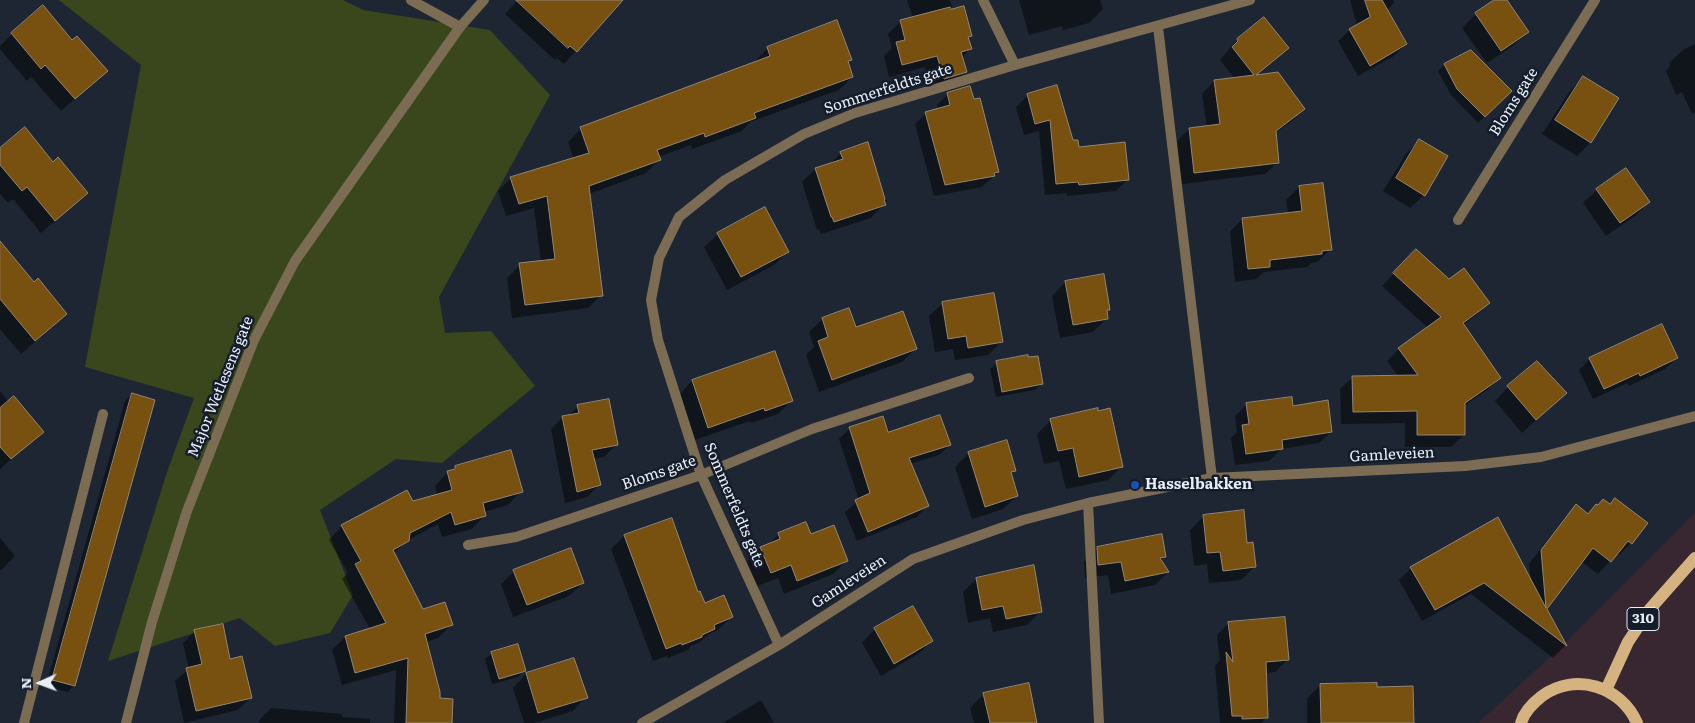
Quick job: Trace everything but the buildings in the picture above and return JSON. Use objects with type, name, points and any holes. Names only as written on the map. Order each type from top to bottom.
[{"type":"main road","name":"310","points":[[1606,690],[1628,642],[1650,608],[1695,558]]},
{"type":"main road","points":[[1521,723],[1522,718],[1534,702],[1550,690],[1569,684],[1588,684],[1606,690],[1622,700],[1633,714],[1637,723]]},
{"type":"street","points":[[411,0],[460,27]]},
{"type":"street","name":"Major Wetlesens gate","points":[[126,723],[152,622],[187,511],[254,340],[295,261],[460,27],[484,0]]},
{"type":"street","points":[[983,0],[1015,65]]},
{"type":"street","name":"Sommerfeldts gate","points":[[779,645],[701,475],[658,340],[651,300],[659,258],[680,217],[726,180],[804,134],[855,113],[1015,65],[1250,0]]},
{"type":"street","name":"Bloms gate","points":[[1458,220],[1595,0]]},
{"type":"street","points":[[1158,27],[1212,478]]},
{"type":"street","name":"Bloms gate","points":[[468,545],[516,537],[701,475],[812,429],[969,378]]},
{"type":"street","points":[[24,723],[103,414]]},
{"type":"street","name":"Gamleveien","points":[[642,723],[779,645],[913,558],[1023,520],[1088,503],[1212,478],[1466,466],[1541,457],[1695,416]]},
{"type":"street","points":[[1088,503],[1099,723]]},
{"type":"shaded area","points":[[1695,513],[1695,723],[1478,723],[1561,647]]},
{"type":"green space","points":[[59,0],[343,0],[363,10],[490,30],[550,95],[439,297],[445,333],[491,331],[535,386],[442,463],[396,459],[320,510],[353,595],[330,633],[275,646],[240,618],[108,661],[167,472],[194,398],[85,367],[141,65]]},
{"type":"place","name":"Hasselbakken","points":[[1135,485]]}]
